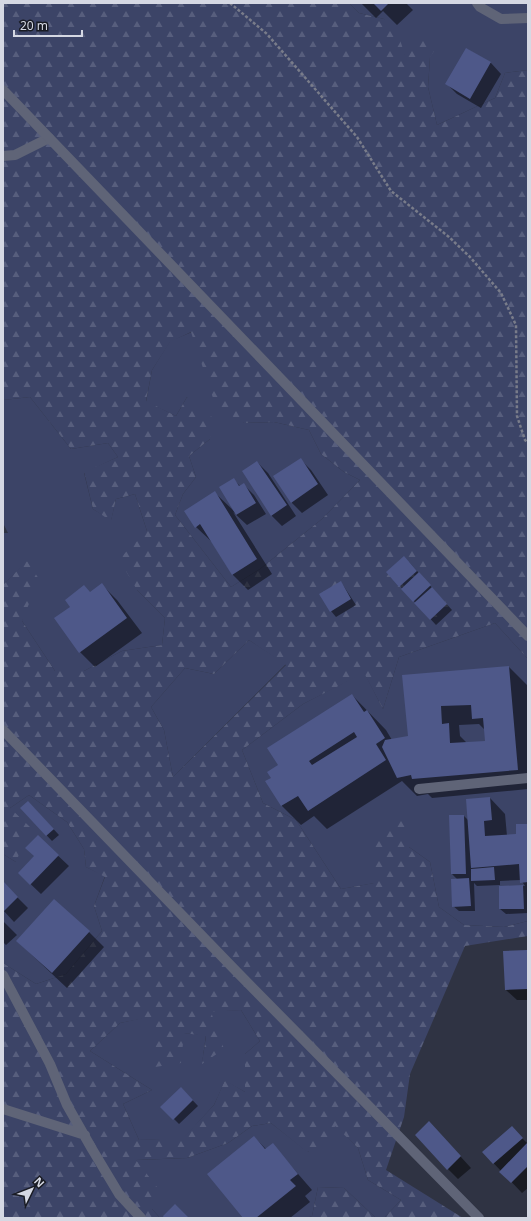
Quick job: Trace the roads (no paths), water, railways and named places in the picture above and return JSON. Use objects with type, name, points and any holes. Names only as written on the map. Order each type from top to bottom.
[{"type":"street","points":[[477,3],[480,7],[501,19],[528,18]]},
{"type":"street","points":[[3,90],[528,636]]},
{"type":"street","points":[[3,156],[15,155],[49,138]]},
{"type":"street","points":[[3,730],[237,972],[479,1218]]},
{"type":"street","points":[[419,789],[528,778]]},
{"type":"street","points":[[3,975],[50,1064],[67,1105],[119,1194],[141,1218]]},
{"type":"street","points":[[3,1109],[85,1135]]}]
